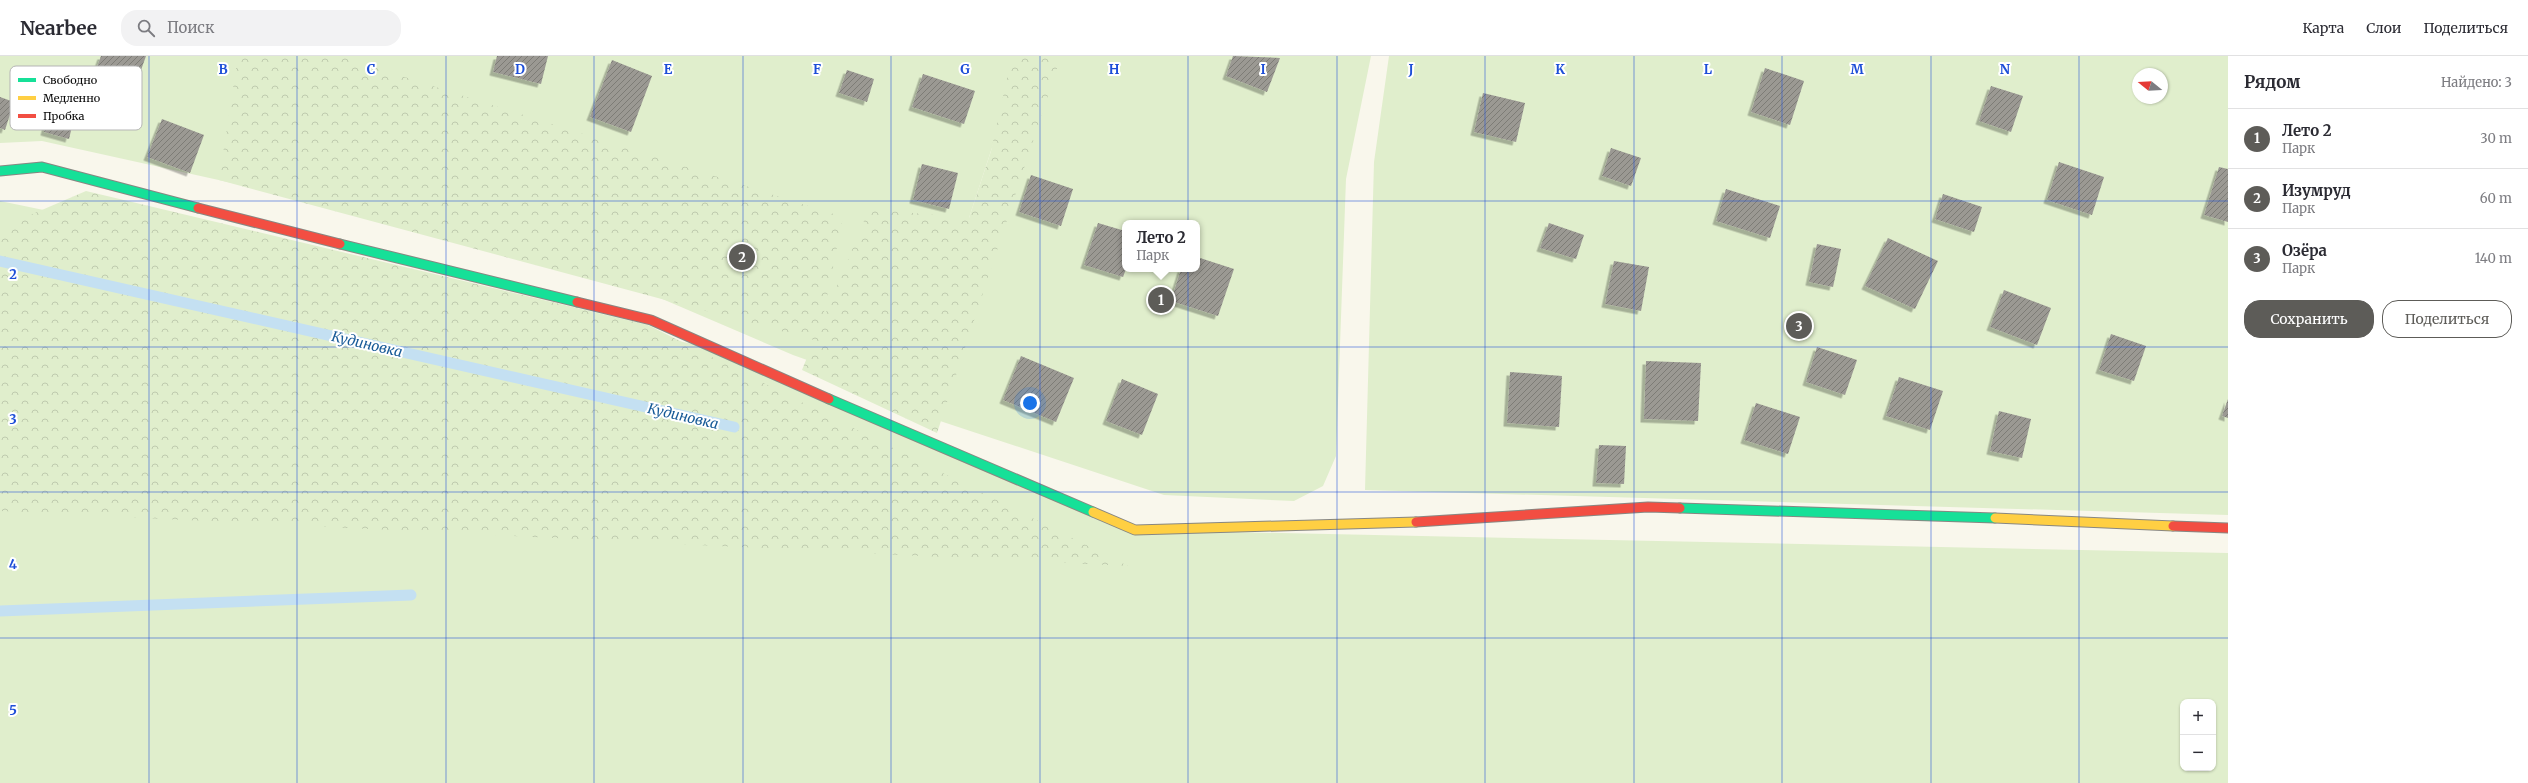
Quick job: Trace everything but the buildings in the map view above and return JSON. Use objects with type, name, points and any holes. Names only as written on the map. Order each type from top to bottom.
[{"type":"street","points":[[0,171],[42,167],[378,254],[651,320],[909,434],[1135,530],[1394,523],[1648,507],[1858,512],[2228,528]]},
{"type":"green space","points":[[0,56],[1022,56],[969,218],[880,386],[793,355],[653,295],[400,220],[42,141],[0,143]]},
{"type":"green space","points":[[238,56],[339,56],[843,217],[822,322],[869,209],[969,218],[991,151],[1012,56],[1061,56],[937,433],[802,370],[814,340],[219,180]]},
{"type":"green space","points":[[1059,56],[1371,56],[1346,179],[1336,456],[1323,486],[1294,501],[1164,495],[940,421]]},
{"type":"green space","points":[[1389,56],[2228,56],[2228,515],[1365,490],[1374,162]]},
{"type":"green space","points":[[86,191],[648,325],[1128,566],[0,511],[0,228]]},
{"type":"green space","points":[[0,201],[717,349],[1135,530],[2228,553],[2228,783],[0,783]]},
{"type":"waterway","name":"Кудиновка","points":[[0,261],[734,427]]},
{"type":"waterway","points":[[0,611],[411,595]]},
{"type":"traffic: fast","points":[[0,171],[42,167],[198,208]]},
{"type":"traffic: fast","points":[[340,244],[577,302]]},
{"type":"traffic: fast","points":[[829,399],[1093,512]]},
{"type":"traffic: fast","points":[[1680,508],[1995,518]]},
{"type":"traffic: slow","points":[[1093,512],[1135,530],[1416,522]]},
{"type":"traffic: slow","points":[[1995,518],[2173,526]]},
{"type":"traffic: jam","points":[[198,208],[340,244]]},
{"type":"traffic: jam","points":[[577,302],[651,320],[829,399]]},
{"type":"traffic: jam","points":[[1416,522],[1648,507],[1680,508]]},
{"type":"traffic: jam","points":[[2173,526],[2228,528]]},
{"type":"place","name":"Изумруд","points":[[742,257]]},
{"type":"place","name":"Лето 2","points":[[1161,300]]},
{"type":"place","name":"Озёра","points":[[1799,326]]}]
